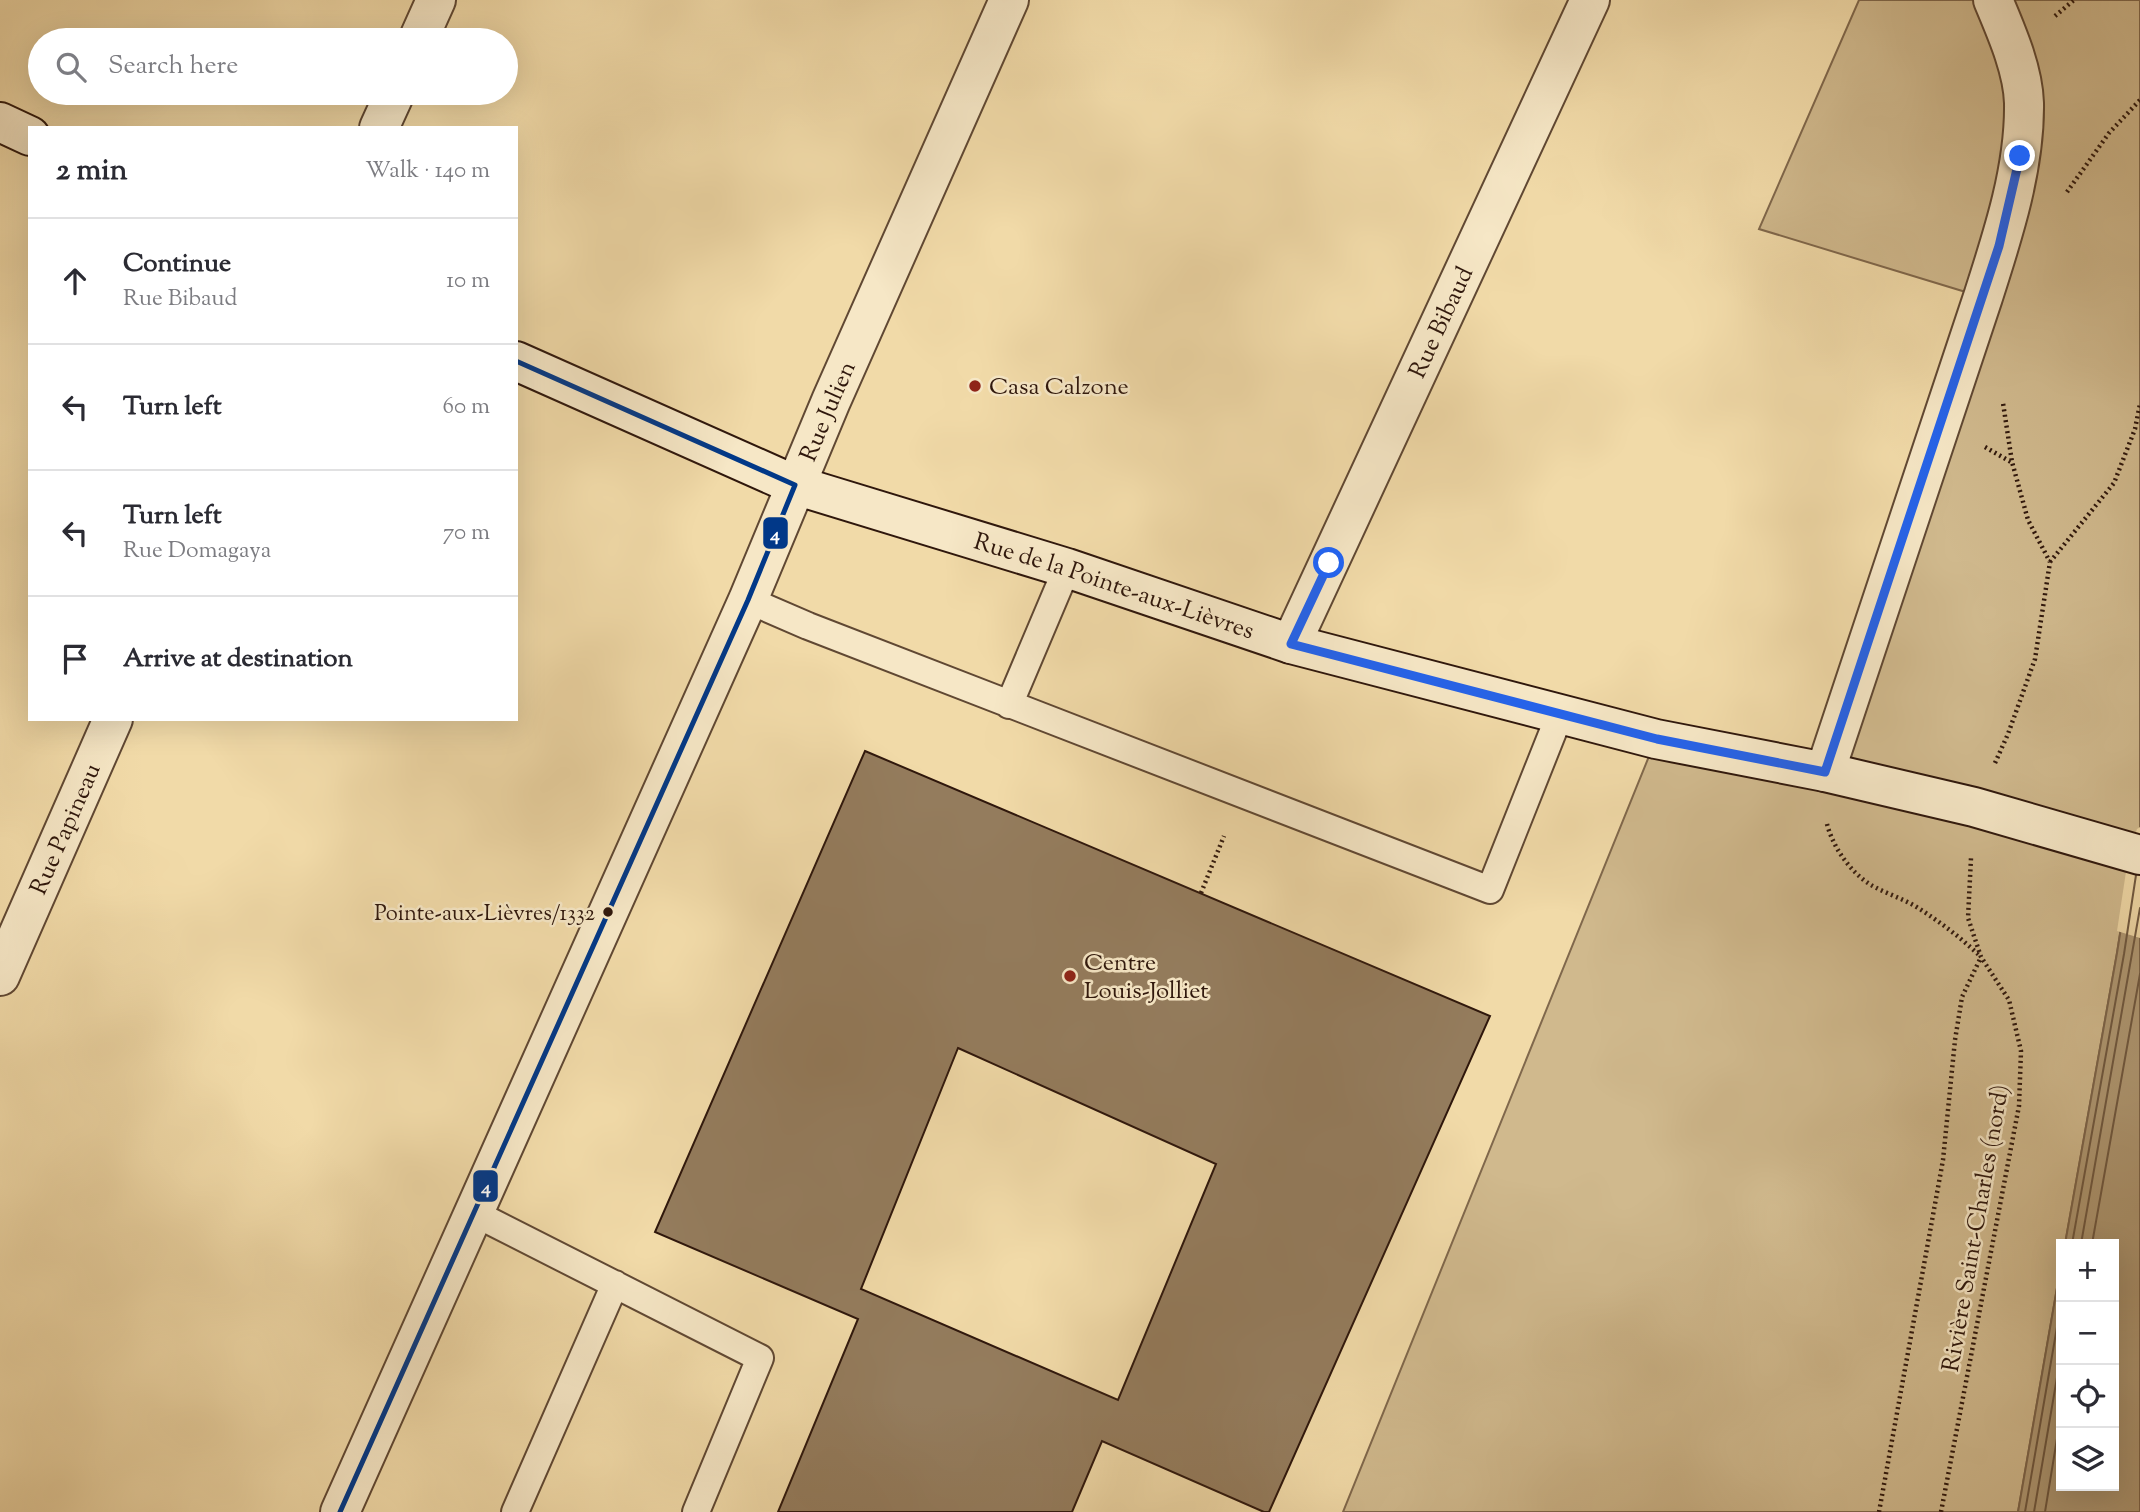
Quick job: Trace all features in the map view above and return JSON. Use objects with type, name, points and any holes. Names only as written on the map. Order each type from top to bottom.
[{"type":"street","points":[[423,28],[436,0]]},
{"type":"street","name":"Rue Julien","points":[[340,1512],[748,600],[795,485],[1009,0]]},
{"type":"street","name":"Rue Bibaud","points":[[1291,644],[1590,0]]},
{"type":"street","points":[[1825,772],[1991,272],[2020,156],[2024,100],[2013,49],[1993,0]]},
{"type":"street","points":[[380,126],[390,105]]},
{"type":"street","points":[[0,122],[28,135]]},
{"type":"street","name":"Rue de la Pointe-aux-Lièvres","points":[[518,361],[795,485],[1067,568],[1291,644],[1657,739],[1825,772],[1974,807],[2140,855]]},
{"type":"street","name":"Rue Papineau","points":[[0,976],[112,721]]},
{"type":"lane","points":[[1009,705],[1067,568]]},
{"type":"lane","points":[[748,600],[1009,705],[1490,890],[1560,714]]},
{"type":"lane","points":[[474,1213],[760,1358],[696,1512]]},
{"type":"lane","points":[[515,1512],[615,1284]]},
{"type":"path","points":[[2062,199],[2109,133],[2140,100]]},
{"type":"path","points":[[2005,391],[2003,403],[2012,462],[2028,520],[2050,562],[2114,483],[2134,429],[2140,404]]},
{"type":"path","name":"Rivière Saint-Charles (nord)","points":[[1825,772],[1822,808],[1829,834],[1843,858],[1869,884],[1952,930],[1981,957],[2009,1000],[2021,1051],[2019,1106],[1941,1512]]},
{"type":"path","points":[[1201,893],[1241,794]]},
{"type":"path","points":[[1878,1512],[1943,1160],[1962,997],[1981,957]]},
{"type":"shaded area","points":[[1859,0],[2140,0],[2140,830],[2133,852],[2066,1239],[2056,1239],[2056,1294],[2018,1512],[1343,1512],[1656,739],[1824,772],[1982,297],[1759,229]]},
{"type":"water","points":[[2140,830],[2140,1512],[2018,1512],[2056,1294],[2056,1491],[2119,1491],[2119,1239],[2066,1239],[2133,852]]},
{"type":"pier","points":[[2140,827],[2140,938],[2117,931],[2129,852]]},
{"type":"building","points":[[865,751],[1490,1016],[1269,1512],[1102,1441],[1072,1512],[778,1512],[858,1319],[655,1232]],"holes":[[[958,1048],[1216,1164],[1118,1400],[861,1289]]]},
{"type":"transit line","name":"4","points":[[340,1512],[748,600],[795,485],[518,362]]},
{"type":"place","name":"Casa Calzone","points":[[975,386]]},
{"type":"place","name":"Pointe-aux-Lièvres/1332","points":[[608,912]]},
{"type":"place","name":"Centre Louis-Jolliet","points":[[1070,976]]},
{"type":"route","points":[[1329,563],[1291,644],[1657,739],[1825,772],[1999,246],[2020,156]]}]
